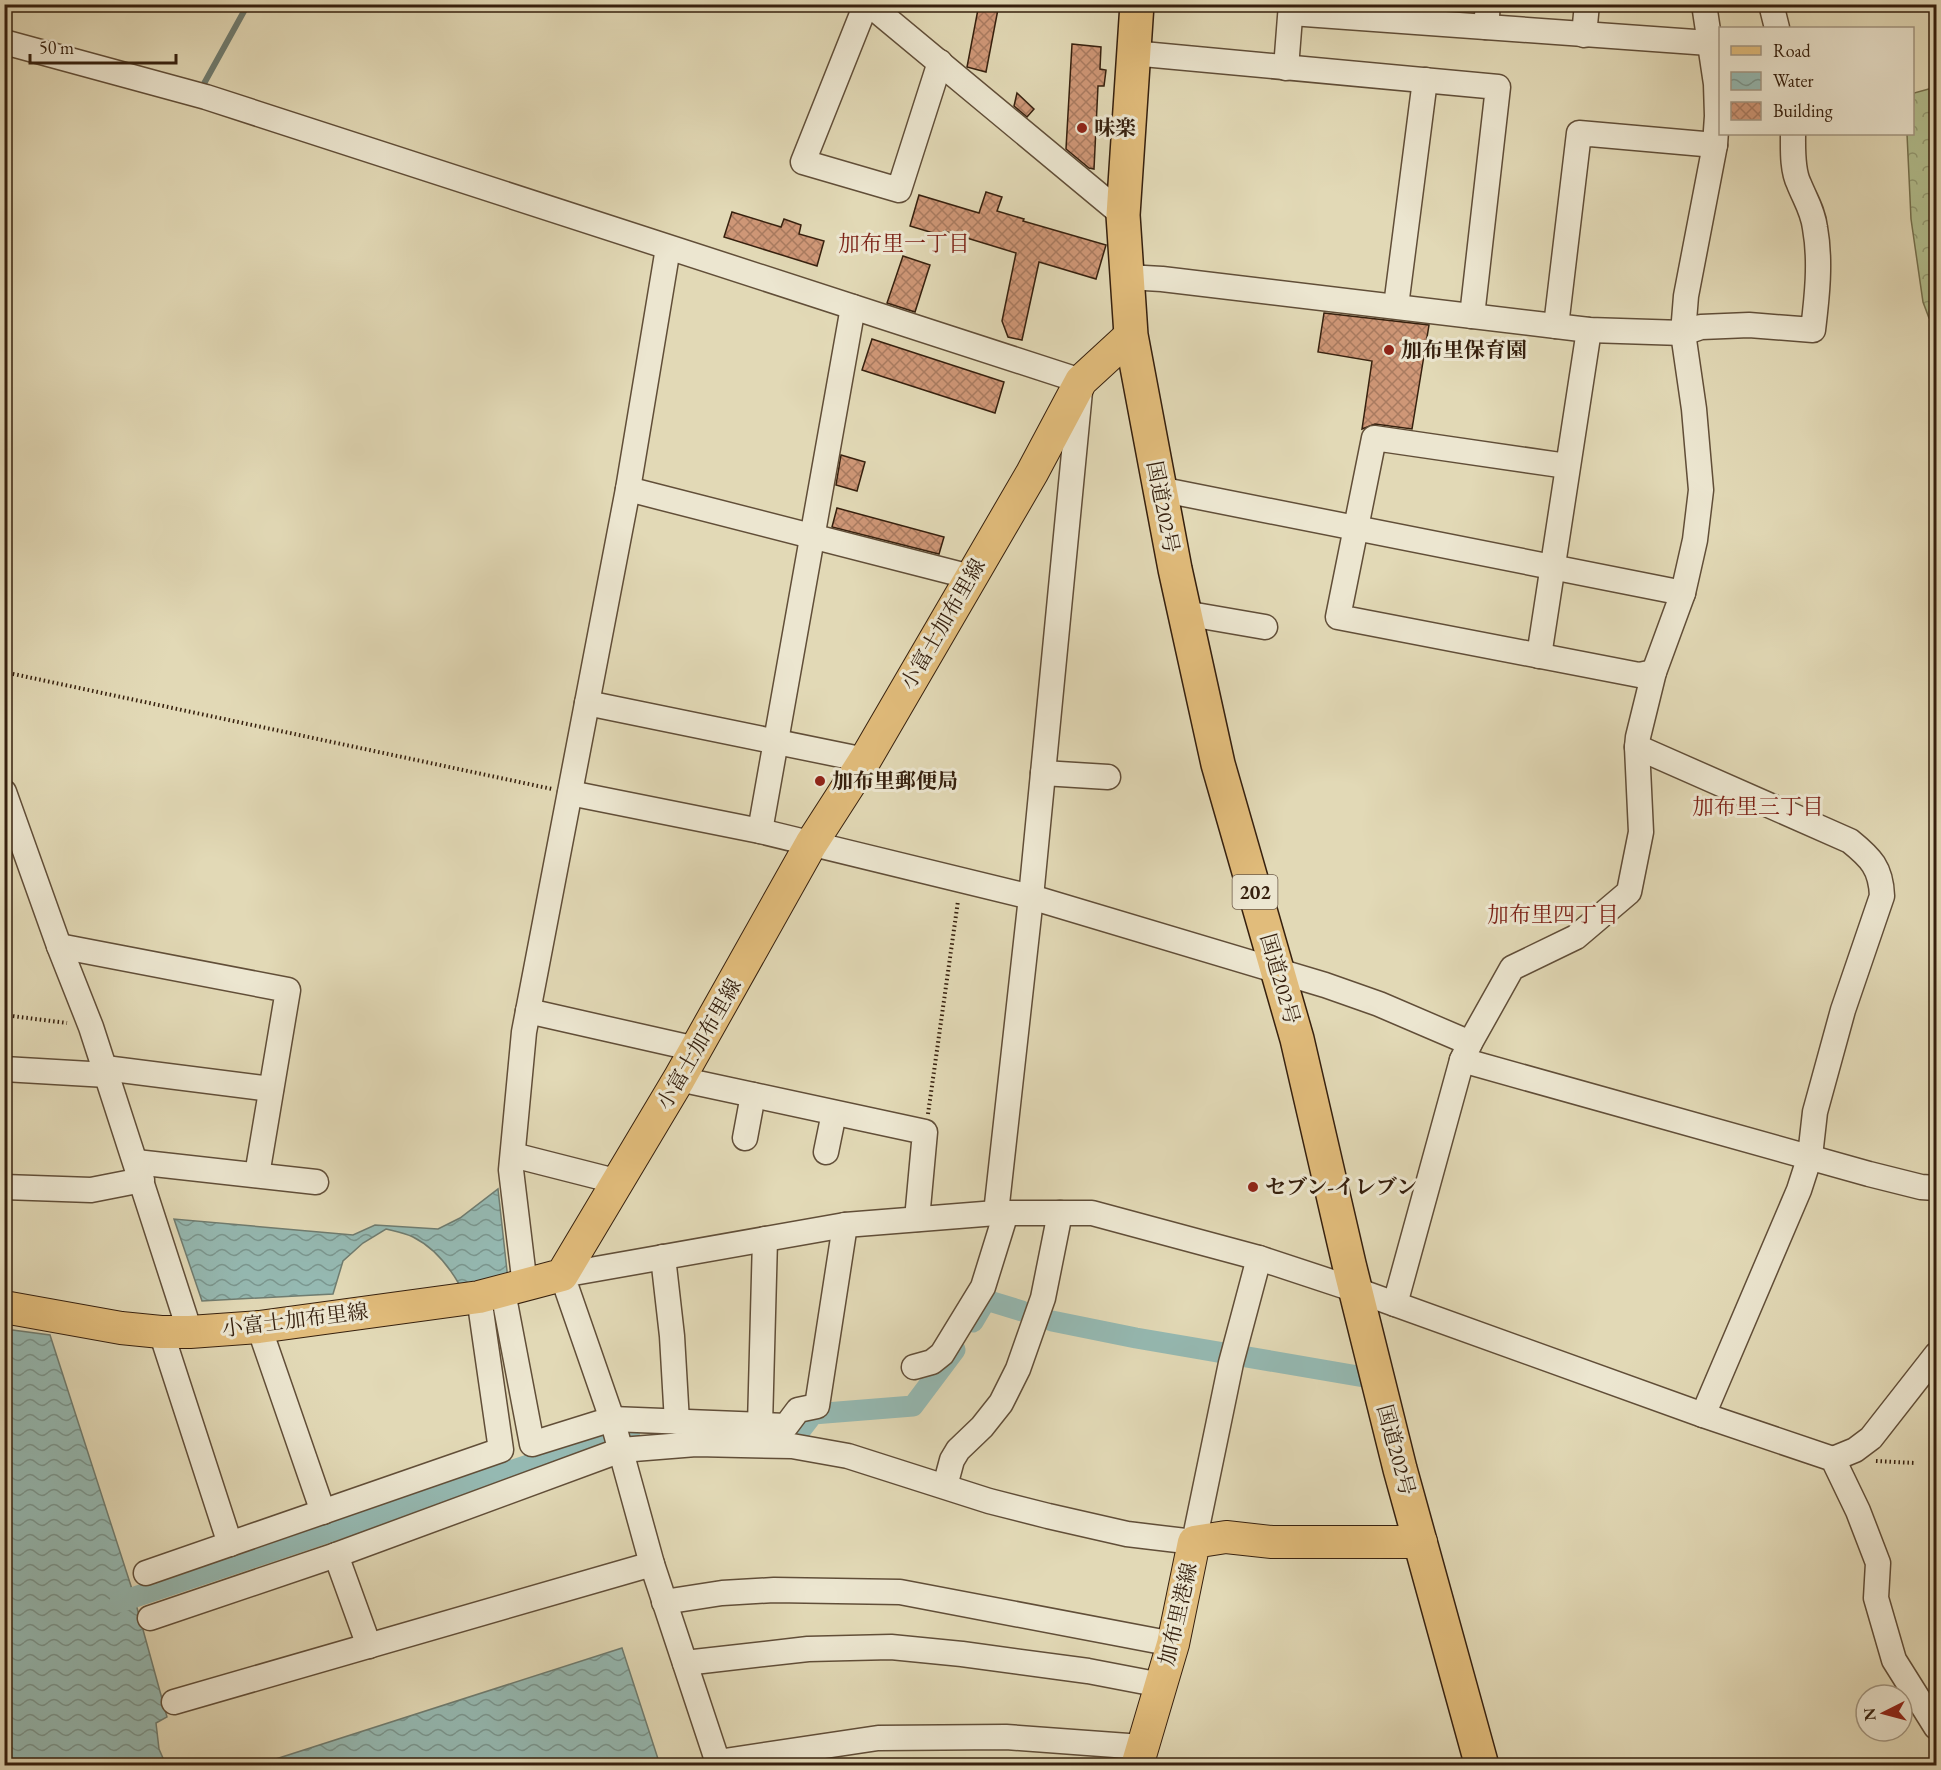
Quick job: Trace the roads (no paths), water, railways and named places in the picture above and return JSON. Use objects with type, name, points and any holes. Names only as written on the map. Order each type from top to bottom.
[{"type":"highway","name":"国道202号","points":[[1137,4],[1123,215],[1131,335],[1159,489],[1218,764],[1297,1039],[1400,1469],[1482,1766]]},
{"type":"main road","name":"小富士加布里線","points":[[4,1307],[121,1328],[175,1332],[259,1327],[502,1292],[562,1275],[679,1079],[811,844],[865,760],[1032,473],[1081,381],[1131,335]]},
{"type":"main road","name":"加布里港線","points":[[1139,1756],[1173,1644],[1194,1542],[1226,1537],[1272,1542],[1420,1542]]},
{"type":"street","points":[[940,62],[899,190],[803,162],[868,4],[940,62],[1123,215]]},
{"type":"street","points":[[1584,35],[1587,4]]},
{"type":"street","points":[[1395,1304],[1466,1052],[1512,968],[1576,937],[1629,892],[1641,832],[1637,747],[1654,672],[1683,593],[1695,540],[1701,490],[1694,409],[1683,333],[1686,296],[1715,145],[1718,116],[1714,52],[1704,4]]},
{"type":"street","points":[[1771,4],[1777,27]]},
{"type":"street","points":[[1286,68],[1291,8],[1487,16],[1584,35],[1714,52]]},
{"type":"street","points":[[4,42],[197,94],[552,208],[667,256],[851,315],[1081,381],[1001,1213],[983,1287],[942,1354],[932,1362],[914,1367]]},
{"type":"street","points":[[1132,53],[1498,87],[1472,316]]},
{"type":"street","points":[[1396,306],[1425,80]]},
{"type":"street","points":[[1556,326],[1579,133],[1715,145]]},
{"type":"street","points":[[1127,277],[1162,279],[1589,330],[1683,333],[1701,327],[1720,325],[1813,330],[1818,292],[1815,228],[1809,203],[1798,182],[1793,155],[1793,135]]},
{"type":"street","points":[[501,1450],[502,1292],[524,1032],[628,489],[667,256]]},
{"type":"street","points":[[760,831],[851,315]]},
{"type":"street","points":[[1539,656],[1589,330]]},
{"type":"street","points":[[1567,466],[1374,438],[1338,617],[1639,675],[1654,672]]},
{"type":"street","points":[[628,489],[971,577]]},
{"type":"street","points":[[1159,489],[1683,593]]},
{"type":"street","points":[[1184,613],[1265,627]]},
{"type":"street","points":[[587,703],[865,760]]},
{"type":"street","points":[[1637,747],[1850,841],[1869,857],[1881,877],[1882,896],[1843,1010],[1815,1113],[1810,1156],[1799,1190],[1703,1415]]},
{"type":"street","points":[[1043,773],[1108,777]]},
{"type":"street","points":[[4,792],[58,946],[91,1027],[139,1171],[175,1332],[230,1544]]},
{"type":"street","points":[[570,793],[760,831],[1031,897],[1277,970],[1379,1004],[1466,1052],[1810,1156],[1921,1187],[1936,1188]]},
{"type":"street","points":[[58,946],[288,990],[257,1175]]},
{"type":"street","points":[[528,1011],[696,1049]]},
{"type":"street","points":[[4,1069],[106,1072],[271,1089]]},
{"type":"street","points":[[679,1079],[925,1132],[917,1219]]},
{"type":"street","points":[[745,1138],[753,1095]]},
{"type":"street","points":[[826,1152],[834,1113]]},
{"type":"street","points":[[513,1155],[619,1182]]},
{"type":"street","points":[[4,1187],[91,1190],[139,1171],[257,1175],[316,1182]]},
{"type":"street","points":[[1139,1756],[1006,1737],[878,1738],[719,1764],[652,1564],[612,1419],[562,1275],[845,1225],[1001,1213],[1092,1213],[1259,1258],[1356,1290],[1703,1415],[1833,1459],[1856,1450],[1871,1438],[1936,1355]]},
{"type":"street","points":[[945,1486],[952,1460],[958,1450],[982,1427],[1001,1403],[1018,1369],[1043,1298],[1060,1213]]},
{"type":"street","points":[[146,1573],[501,1450],[532,1444],[612,1419],[786,1426],[798,1410],[817,1406],[845,1225]]},
{"type":"street","points":[[760,1425],[765,1239]]},
{"type":"street","points":[[663,1257],[672,1336],[677,1422]]},
{"type":"street","points":[[150,1618],[336,1555],[621,1450],[696,1444],[792,1446],[848,1456],[989,1501],[1127,1534],[1194,1542],[1232,1356],[1259,1258]]},
{"type":"street","points":[[502,1292],[532,1444]]},
{"type":"street","points":[[259,1327],[323,1512]]},
{"type":"street","points":[[1833,1459],[1858,1511],[1878,1563],[1876,1598],[1894,1660],[1936,1727]]},
{"type":"street","points":[[336,1555],[369,1646]]},
{"type":"street","points":[[174,1702],[652,1564]]},
{"type":"street","points":[[664,1602],[722,1593],[774,1590],[900,1592],[1173,1644]]},
{"type":"street","points":[[685,1663],[808,1649],[891,1647],[1088,1671],[1161,1684]]},
{"type":"water","points":[[498,1189],[508,1280],[459,1284],[445,1263],[427,1246],[410,1236],[386,1229],[363,1243],[343,1261],[333,1294],[202,1301],[174,1219],[353,1235],[375,1225],[438,1229],[460,1218]]},
{"type":"water","points":[[5,1329],[50,1335],[131,1586],[167,1717],[156,1723],[159,1749],[166,1765],[5,1766]]},
{"type":"water","points":[[622,1648],[660,1765],[257,1765]]},
{"type":"waterway","points":[[201,89],[248,4]]},
{"type":"waterway","points":[[973,1322],[986,1300],[1022,1311]]},
{"type":"waterway","points":[[1052,1321],[1136,1338],[1364,1377]]},
{"type":"waterway","points":[[769,1435],[796,1436],[813,1414],[913,1406],[955,1350]]},
{"type":"waterway","points":[[120,1602],[630,1431]]},
{"type":"place","name":"味楽","points":[[1082,128]]},
{"type":"place","name":"加布里保育園","points":[[1389,350]]},
{"type":"place","name":"加布里郵便局","points":[[820,781]]},
{"type":"place","name":"セブン-イレブン","points":[[1253,1187]]},
{"type":"district","name":"加布里一丁目","points":[[904,243]]},
{"type":"district","name":"加布里三丁目","points":[[1758,806]]},
{"type":"district","name":"加布里四丁目","points":[[1553,914]]}]
